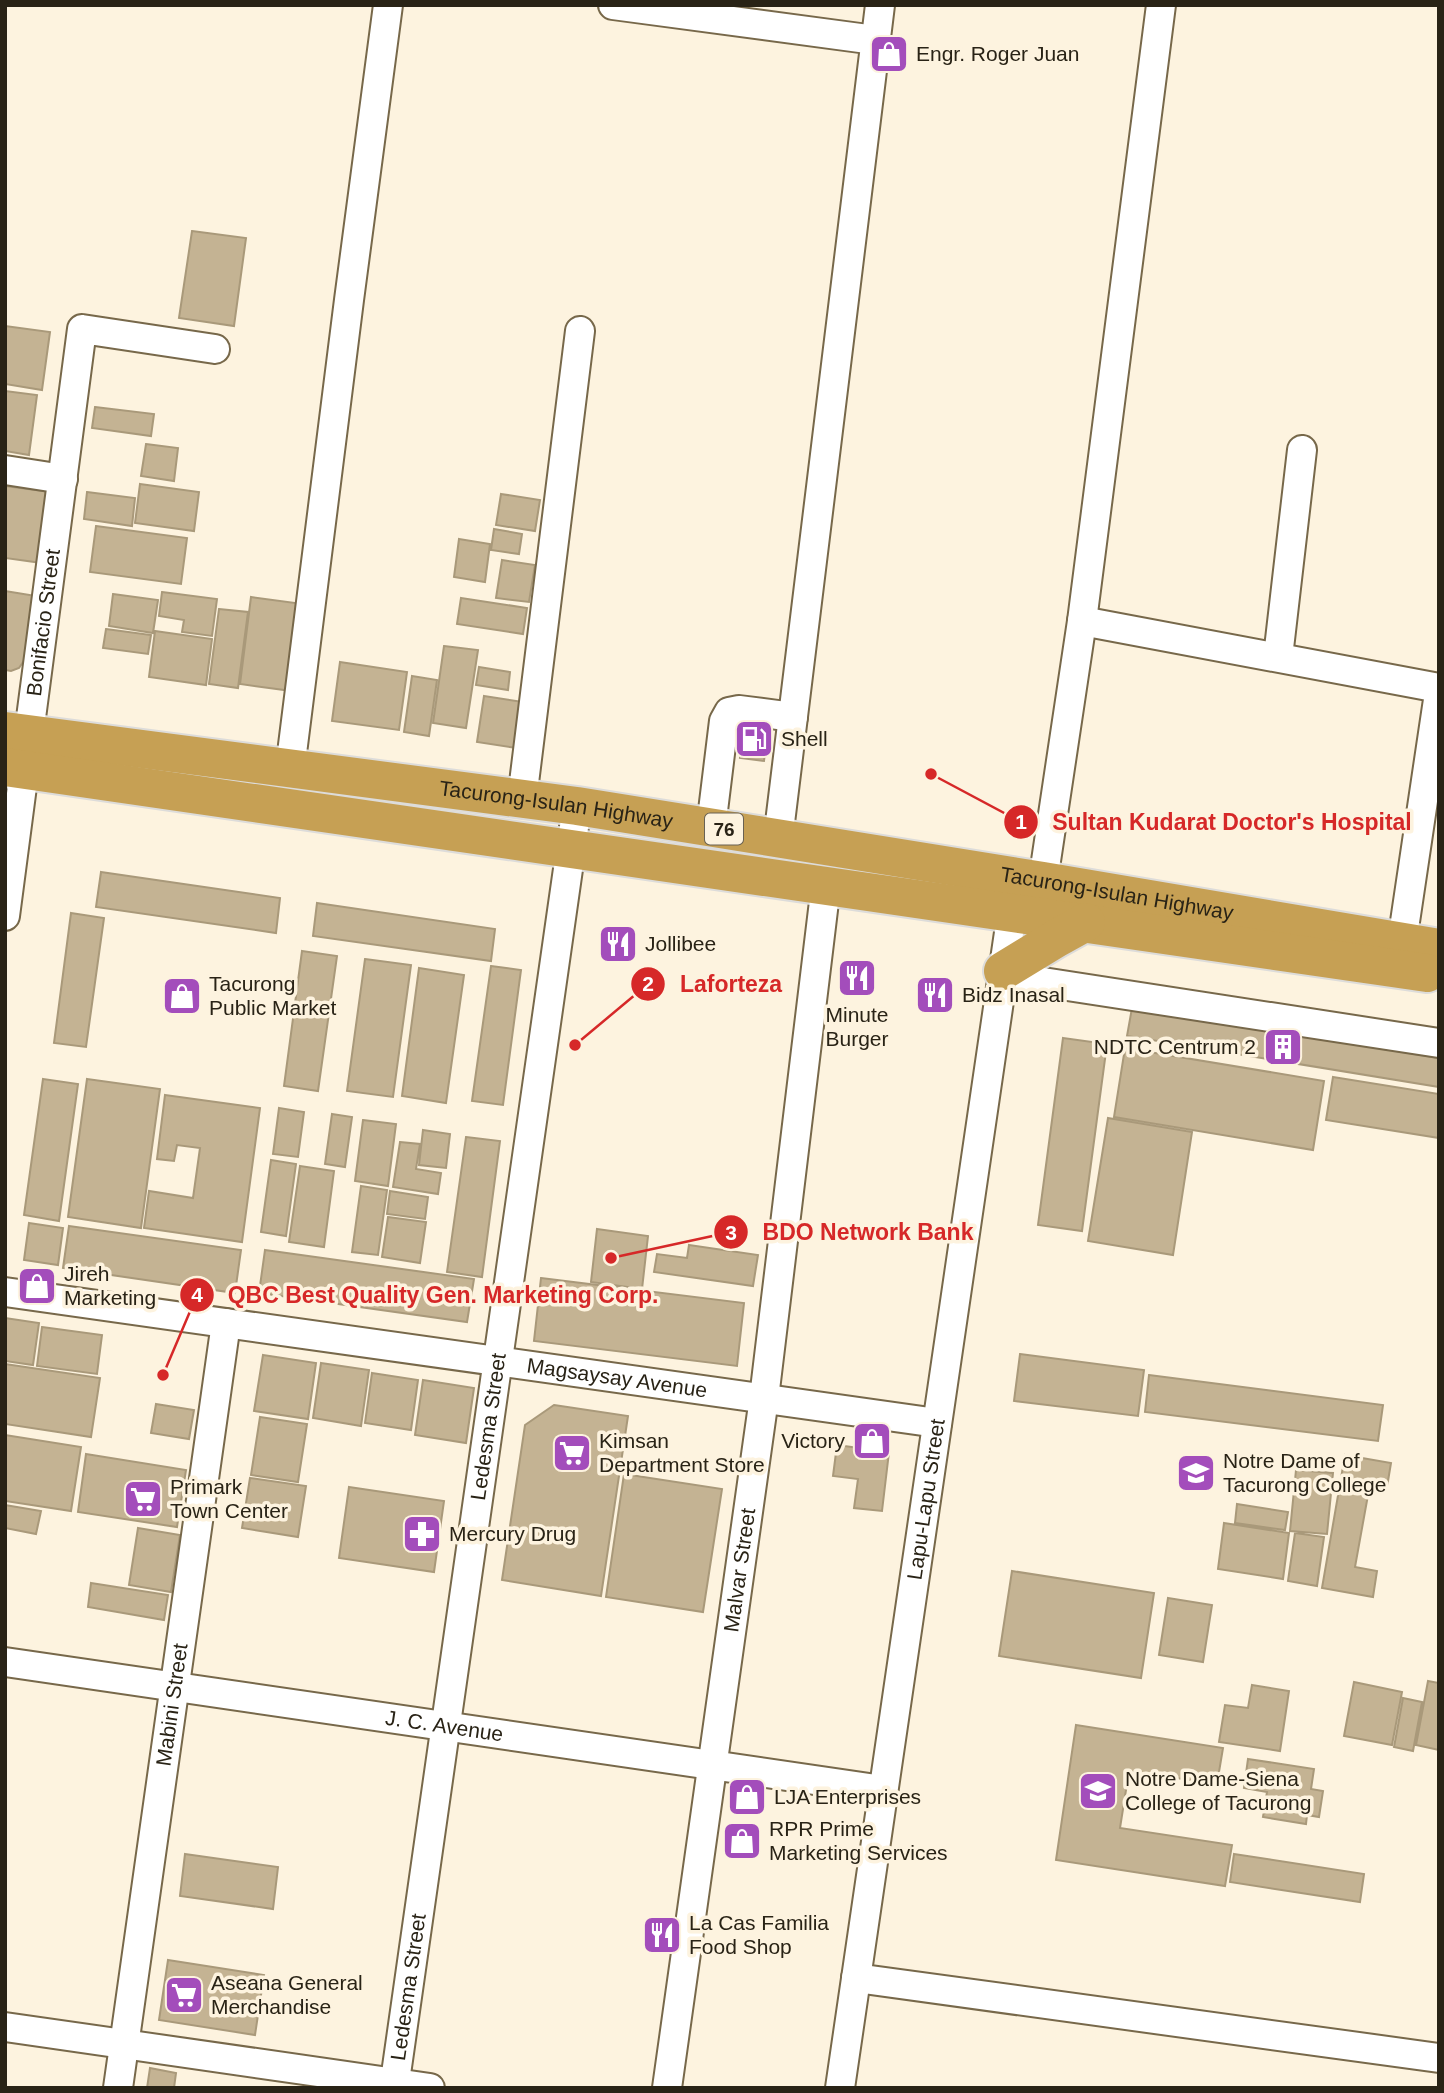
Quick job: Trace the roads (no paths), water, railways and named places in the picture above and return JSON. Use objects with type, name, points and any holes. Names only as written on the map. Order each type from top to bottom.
[{"type":"highway","name":"Tacurong-Isulan Highway","points":[[16,751],[290,769],[577,806],[1420,945]]},
{"type":"highway","name":"Tacurong-Isulan Highway","points":[[16,751],[571,849],[1439,975]]},
{"type":"highway","points":[[1003,974],[1057,937],[1086,922]]},
{"type":"street","points":[[290,769],[388,5]]},
{"type":"street","points":[[613,5],[875,40]]},
{"type":"street","points":[[778,839],[880,5]]},
{"type":"street","points":[[1043,881],[1082,621],[1161,5]]},
{"type":"street","name":"Bonifacio Street","points":[[5,916],[16,751],[63,479],[82,329],[215,349]]},
{"type":"street","points":[[522,799],[580,331]]},
{"type":"street","points":[[1279,657],[1302,450]]},
{"type":"street","points":[[5,470],[63,479]]},
{"type":"street","points":[[1082,621],[1439,688]]},
{"type":"street","points":[[1420,945],[1439,693]]},
{"type":"street","points":[[711,827],[724,721],[729,712],[739,710],[793,717]]},
{"type":"street","name":"Ledesma Street","points":[[394,2085],[577,806]]},
{"type":"street","name":"Malvar Street","points":[[667,2088],[764,1398],[826,886]]},
{"type":"street","name":"Lapu-Lapu Street","points":[[840,2088],[1012,912]]},
{"type":"street","points":[[1003,974],[1439,1043]]},
{"type":"street","name":"Magsaysay Avenue","points":[[5,1292],[937,1423]]},
{"type":"street","name":"Mabini Street","points":[[118,2088],[226,1323]]},
{"type":"street","name":"J. C. Avenue","points":[[5,1662],[883,1790]]},
{"type":"street","points":[[856,1978],[1439,2058]]},
{"type":"street","points":[[5,2027],[394,2085],[430,2088]]},
{"type":"place","name":"Engr. Roger Juan","points":[[889,54]]},
{"type":"place","name":"Shell","points":[[754,739]]},
{"type":"place","name":"Sultan Kudarat Doctor's Hospital","points":[[931,774]]},
{"type":"place","name":"Jollibee","points":[[618,944]]},
{"type":"place","name":"Minute Burger","points":[[857,978]]},
{"type":"place","name":"Bidz Inasal","points":[[935,995]]},
{"type":"place","name":"Tacurong Public Market","points":[[182,996]]},
{"type":"place","name":"Laforteza","points":[[575,1045]]},
{"type":"place","name":"NDTC Centrum 2","points":[[1283,1047]]},
{"type":"place","name":"BDO Network Bank","points":[[611,1258]]},
{"type":"place","name":"Jireh Marketing","points":[[37,1286]]},
{"type":"place","name":"QBC Best Quality Gen. Marketing Corp.","points":[[163,1375]]},
{"type":"place","name":"Victory","points":[[872,1441]]},
{"type":"place","name":"Kimsan Department Store","points":[[572,1453]]},
{"type":"place","name":"Notre Dame of Tacurong College","points":[[1196,1473]]},
{"type":"place","name":"Primark Town Center","points":[[143,1499]]},
{"type":"place","name":"Mercury Drug","points":[[422,1534]]},
{"type":"place","name":"Notre Dame-Siena College of Tacurong","points":[[1098,1791]]},
{"type":"place","name":"LJA Enterprises","points":[[747,1797]]},
{"type":"place","name":"RPR Prime Marketing Services","points":[[742,1841]]},
{"type":"place","name":"La Cas Familia Food Shop","points":[[662,1935]]},
{"type":"place","name":"Aseana General Merchandise","points":[[184,1995]]}]
